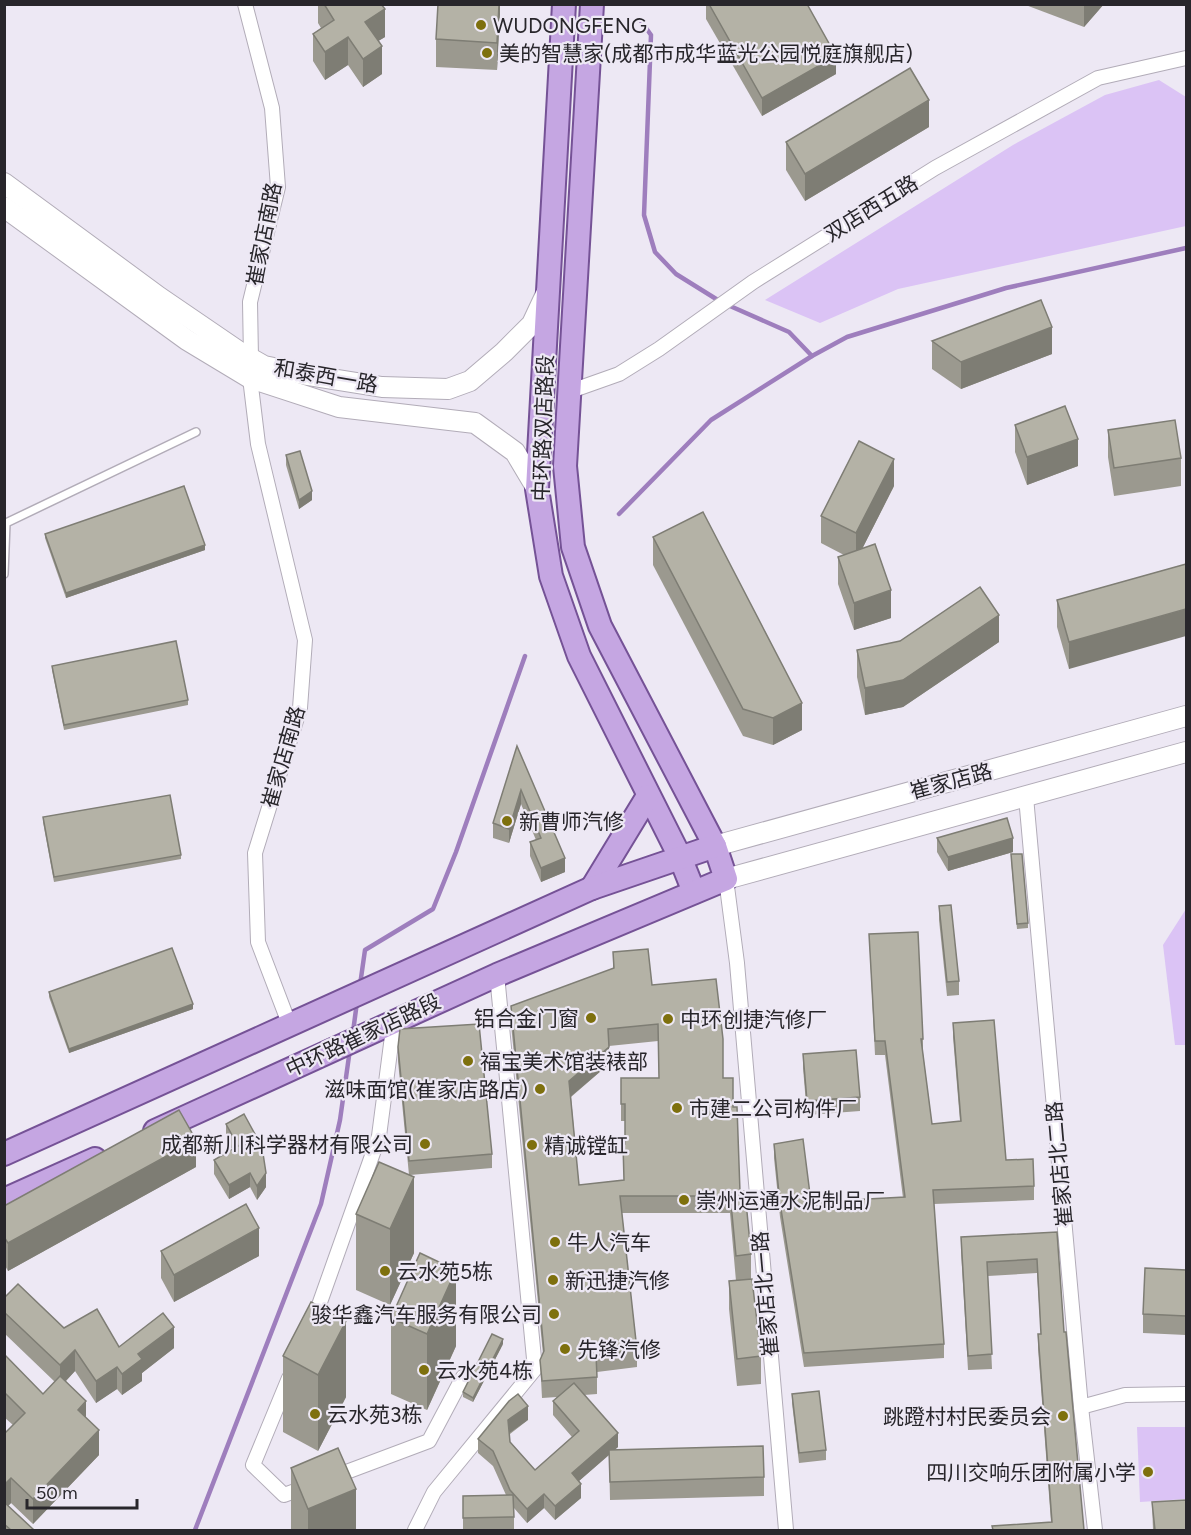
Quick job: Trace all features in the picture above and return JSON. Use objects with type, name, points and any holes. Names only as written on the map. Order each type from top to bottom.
[{"type":"main road","name":"中环路双店路段","points":[[564,4],[537,489],[551,576],[579,656],[680,857],[694,892]]},
{"type":"main road","name":"中环路双店路段","points":[[592,4],[565,466],[573,547],[600,626],[716,846],[726,879]]},
{"type":"main road","points":[[592,888],[648,796]]},
{"type":"main road","name":"中环路崔家店路段","points":[[4,1154],[592,888],[716,846]]},
{"type":"main road","name":"中环路崔家店路段","points":[[134,1141],[496,975],[726,879]]},
{"type":"main road","points":[[4,1200],[112,1151]]},
{"type":"street","name":"崔家店南路","points":[[244,4],[272,108],[278,187],[250,302],[251,358]]},
{"type":"street","name":"双店西五路","points":[[570,391],[619,374],[659,349],[753,282],[934,168],[1098,78],[1186,58]]},
{"type":"street","name":"和泰西一路","points":[[4,183],[159,297],[251,358],[264,366],[307,375],[382,387],[448,389],[470,381],[504,352],[532,324],[550,287]]},
{"type":"street","name":"和泰西一路","points":[[4,207],[187,340],[250,378],[339,407],[475,423],[515,452],[537,489]]},
{"type":"street","name":"崔家店南路","points":[[250,378],[258,444],[305,640],[300,708],[255,853],[258,942],[290,1026]]},
{"type":"street","name":"崔家店路","points":[[716,846],[1186,716]]},
{"type":"street","name":"崔家店路","points":[[726,879],[1186,752]]},
{"type":"street","name":"崔家店北二路","points":[[1026,797],[1081,1407],[1095,1530]]},
{"type":"street","name":"崔家店北一路","points":[[726,879],[737,963],[786,1530]]},
{"type":"street","points":[[414,1530],[434,1491],[535,1369],[496,975]]},
{"type":"street","points":[[308,1335],[379,1136],[388,1024]]},
{"type":"street","points":[[294,1368],[253,1465],[284,1495],[429,1442],[463,1377]]},
{"type":"street","points":[[1081,1407],[1125,1395],[1186,1394]]},
{"type":"lane","points":[[4,574],[6,523],[195,432]]},
{"type":"shaded area","points":[[1159,80],[1186,97],[1186,226],[898,289],[820,323],[765,300],[1013,145],[1105,95]]},
{"type":"shaded area","points":[[1186,909],[1186,1045],[1175,1045],[1163,945]]},
{"type":"shaded area","points":[[1137,1427],[1186,1427],[1186,1499],[1140,1502]]},
{"type":"building","points":[[324,4],[381,4],[385,9],[365,22],[382,46],[363,59],[348,37],[325,52],[313,34],[334,20]]},
{"type":"building","points":[[438,4],[499,4],[497,43],[436,39]]},
{"type":"building","points":[[709,4],[807,4],[836,56],[762,98]]},
{"type":"building","points":[[910,68],[929,100],[805,174],[786,142]]},
{"type":"building","points":[[1041,300],[1052,327],[961,362],[932,341]]},
{"type":"building","points":[[1065,406],[1078,439],[1027,457],[1015,425]]},
{"type":"building","points":[[1175,420],[1181,458],[1114,468],[1108,430]]},
{"type":"building","points":[[859,441],[894,459],[856,533],[821,516]]},
{"type":"building","points":[[300,451],[312,491],[299,500],[286,455]]},
{"type":"building","points":[[184,486],[205,545],[66,593],[45,534]]},
{"type":"building","points":[[703,512],[802,703],[773,718],[743,709],[653,537]]},
{"type":"building","points":[[875,544],[891,590],[854,603],[838,557]]},
{"type":"building","points":[[1186,564],[1186,609],[1069,642],[1057,600]]},
{"type":"building","points":[[980,587],[999,615],[903,680],[865,688],[857,650],[900,641]]},
{"type":"building","points":[[176,641],[188,700],[64,725],[52,666]]},
{"type":"building","name":"新曹师汽修","points":[[517,746],[565,858],[541,868],[530,842],[541,838],[521,790],[509,829],[493,823]]},
{"type":"building","points":[[170,795],[181,855],[54,877],[43,817]]},
{"type":"building","points":[[1007,818],[1013,838],[948,857],[937,838]]},
{"type":"building","points":[[1011,854],[1022,854],[1028,923],[1017,924]]},
{"type":"building","points":[[951,905],[959,981],[947,982],[939,906]]},
{"type":"building","points":[[918,932],[923,1039],[921,1039],[932,1124],[961,1121],[953,1023],[994,1020],[1006,1160],[1033,1159],[1034,1186],[933,1190],[944,1344],[804,1353],[780,1203],[774,1144],[803,1139],[811,1202],[905,1197],[885,1041],[875,1041],[869,934]]},
{"type":"building","points":[[172,948],[193,1004],[69,1049],[49,992]]},
{"type":"building","points":[[648,949],[652,985],[716,979],[723,1039],[723,1078],[733,1078],[733,1107],[737,1107],[740,1192],[730,1193],[731,1196],[620,1196],[637,1350],[596,1355],[597,1377],[542,1381],[540,1360],[544,1351],[511,1006],[614,968],[613,952]],"holes":[[[658,1024],[659,1078],[621,1078],[621,1104],[625,1104],[624,1180],[579,1185],[569,1081],[609,1047],[608,1029]]]},
{"type":"building","points":[[479,1024],[492,1154],[409,1161],[398,1047],[400,1029]]},
{"type":"building","points":[[856,1050],[860,1097],[807,1101],[803,1054]]},
{"type":"building","points":[[179,1110],[196,1140],[8,1243],[4,1237],[4,1206]]},
{"type":"building","points":[[244,1114],[262,1147],[266,1173],[257,1186],[250,1173],[229,1185],[214,1160],[238,1146],[226,1124]]},
{"type":"building","points":[[379,1162],[414,1177],[390,1229],[356,1214]]},
{"type":"building","points":[[745,1191],[751,1254],[736,1256],[730,1193]]},
{"type":"building","points":[[246,1204],[259,1228],[174,1275],[161,1251]]},
{"type":"building","points":[[1057,1232],[1064,1332],[1066,1332],[1084,1530],[993,1530],[992,1526],[1052,1522],[1038,1334],[1041,1334],[1037,1259],[987,1262],[992,1354],[968,1356],[961,1237]]},
{"type":"building","points":[[420,1253],[456,1270],[427,1334],[391,1318]]},
{"type":"building","points":[[1145,1268],[1186,1270],[1186,1316],[1143,1314]]},
{"type":"building","points":[[752,1279],[761,1356],[737,1359],[729,1281]]},
{"type":"building","points":[[18,1284],[64,1328],[97,1309],[119,1347],[163,1313],[174,1327],[138,1354],[142,1359],[122,1374],[117,1367],[96,1381],[75,1350],[60,1365],[4,1312],[4,1298]]},
{"type":"building","points":[[311,1302],[346,1321],[318,1375],[283,1356]]},
{"type":"building","points":[[492,1334],[503,1339],[473,1398],[463,1392]]},
{"type":"building","points":[[4,1354],[43,1394],[60,1376],[86,1401],[78,1410],[99,1430],[33,1499],[11,1478],[4,1485],[4,1434],[25,1413],[4,1392]]},
{"type":"building","points":[[574,1383],[618,1433],[572,1473],[581,1484],[555,1506],[544,1494],[527,1509],[510,1490],[493,1451],[478,1439],[509,1401],[518,1394],[528,1406],[508,1420],[510,1442],[535,1470],[579,1431],[553,1401]]},
{"type":"building","points":[[819,1391],[826,1450],[799,1453],[792,1394]]},
{"type":"building","points":[[763,1446],[764,1477],[610,1482],[609,1450]]},
{"type":"building","points":[[338,1448],[356,1489],[308,1509],[291,1468]]},
{"type":"building","points":[[513,1495],[514,1517],[463,1518],[463,1496]]},
{"type":"building","points":[[1186,1500],[1186,1530],[1155,1530],[1152,1502]]},
{"type":"building","points":[[4,1502],[34,1530],[11,1530],[4,1524]]},
{"type":"waterway","points":[[641,21],[651,35],[644,215],[655,252],[676,274],[721,302],[789,332],[812,356]]},
{"type":"waterway","points":[[619,514],[711,420],[812,356],[847,337],[1006,288],[1186,248]]},
{"type":"waterway","points":[[360,985],[365,950],[433,909],[456,852],[525,656]]},
{"type":"waterway","points":[[353,1032],[357,1002]]},
{"type":"waterway","points":[[195,1530],[321,1204],[340,1120],[350,1049]]},
{"type":"place","name":"WUDONGFENG","points":[[481,25]]},
{"type":"place","name":"美的智慧家(成都市成华蓝光公园悦庭旗舰店)","points":[[487,53]]},
{"type":"place","name":"新曹师汽修","points":[[507,821]]},
{"type":"place","name":"铝合金门窗","points":[[591,1018]]},
{"type":"place","name":"中环创捷汽修厂","points":[[668,1019]]},
{"type":"place","name":"福宝美术馆装裱部","points":[[468,1061]]},
{"type":"place","name":"滋味面馆(崔家店路店)","points":[[540,1089]]},
{"type":"place","name":"市建二公司构件厂","points":[[677,1108]]},
{"type":"place","name":"成都新川科学器材有限公司","points":[[425,1144]]},
{"type":"place","name":"精诚镗缸","points":[[532,1145]]},
{"type":"place","name":"崇州运通水泥制品厂","points":[[684,1200]]},
{"type":"place","name":"牛人汽车","points":[[555,1242]]},
{"type":"place","name":"云水苑5栋","points":[[385,1271]]},
{"type":"place","name":"新迅捷汽修","points":[[553,1280]]},
{"type":"place","name":"骏华鑫汽车服务有限公司","points":[[554,1314]]},
{"type":"place","name":"先锋汽修","points":[[565,1349]]},
{"type":"place","name":"云水苑4栋","points":[[424,1370]]},
{"type":"place","name":"云水苑3栋","points":[[315,1414]]},
{"type":"place","name":"跳蹬村村民委员会","points":[[1063,1416]]},
{"type":"place","name":"四川交响乐团附属小学","points":[[1148,1472]]}]
